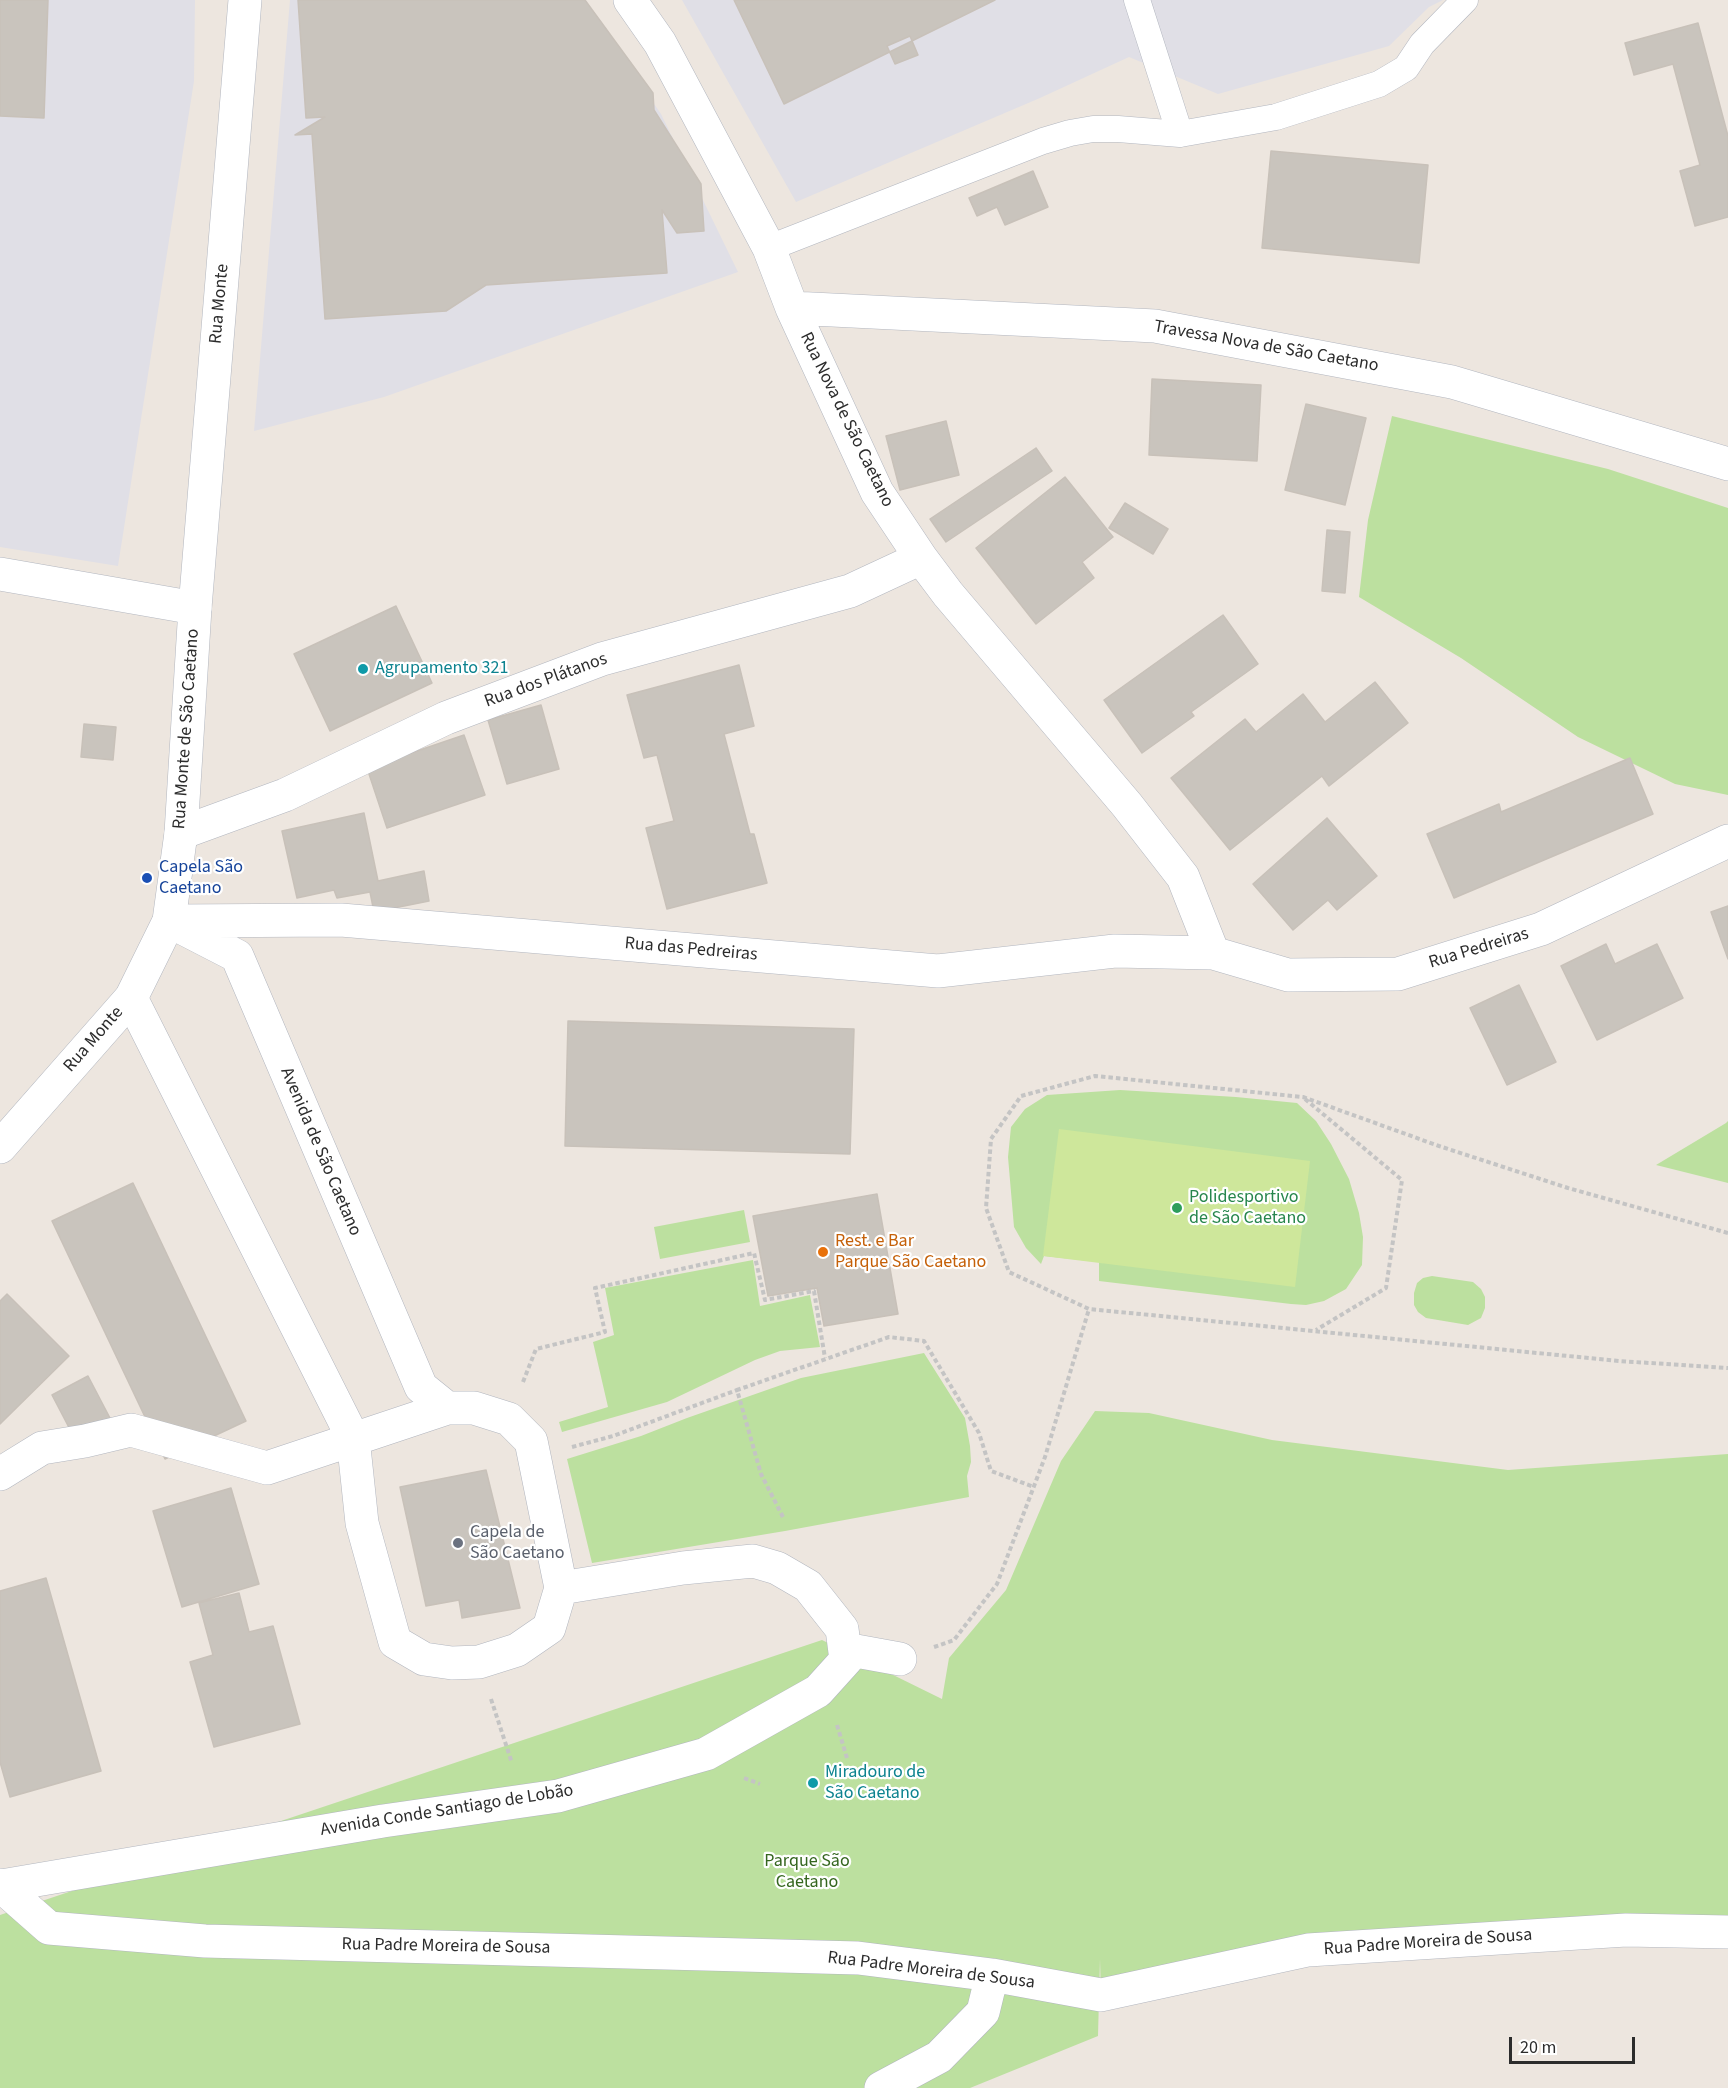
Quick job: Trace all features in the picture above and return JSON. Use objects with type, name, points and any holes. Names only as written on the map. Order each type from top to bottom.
[{"type":"street","name":"Rua Monte","points":[[195,608],[245,0]]},
{"type":"street","name":"Rua Nova de São Caetano","points":[[630,0],[660,43],[769,248],[792,308],[877,492],[948,594],[1127,806],[1183,877],[1213,953]]},
{"type":"street","name":"Travessa Nova de São Caetano","points":[[792,308],[1155,326],[1452,382],[1728,464]]},
{"type":"street","name":"Rua dos Plátanos","points":[[181,833],[285,795],[446,718],[602,659],[850,591],[921,558]]},
{"type":"street","points":[[0,574],[195,608]]},
{"type":"street","name":"Rua Monte de São Caetano","points":[[169,921],[181,833],[195,608]]},
{"type":"street","name":"Rua Pedreiras","points":[[1213,953],[1288,975],[1398,974],[1541,929],[1728,841]]},
{"type":"street","name":"Rua das Pedreiras","points":[[169,921],[341,920],[938,971],[1115,951],[1213,953]]},
{"type":"street","name":"Rua Monte","points":[[0,1147],[131,998],[169,921]]},
{"type":"street","name":"Avenida de São Caetano","points":[[169,921],[237,956],[421,1387],[447,1408]]},
{"type":"street","points":[[0,1474],[42,1448],[131,1430],[267,1468],[353,1438],[447,1408],[474,1408],[509,1419],[531,1441],[561,1588],[549,1628],[517,1650],[479,1662],[452,1664],[424,1659],[395,1642],[362,1523],[353,1438],[131,998]]},
{"type":"street","points":[[561,1588],[683,1568],[753,1561],[777,1568],[808,1586],[842,1629],[845,1649],[900,1659]]},
{"type":"street","name":"Avenida Conde Santiago de Lobão","points":[[0,1885],[383,1821],[558,1796],[706,1754],[818,1691],[846,1660],[845,1649]]},
{"type":"street","name":"Rua Padre Moreira de Sousa","points":[[0,1885],[49,1928],[205,1941],[858,1958],[992,1975],[1101,1995],[1308,1950],[1626,1930],[1728,1932]]},
{"type":"street","points":[[881,2088],[939,2057],[982,2012],[992,1975]]},
{"type":"lane","points":[[1137,0],[1180,134]]},
{"type":"lane","points":[[769,248],[1042,141],[1093,129],[1180,134],[1276,117],[1379,84],[1406,68],[1422,44],[1465,0]]},
{"type":"path","points":[[1728,1233],[1568,1188],[1439,1146],[1303,1097],[1095,1076],[1021,1096],[991,1139],[986,1208],[1009,1272],[1089,1309],[1619,1361],[1728,1368]]},
{"type":"path","points":[[1303,1097],[1402,1180],[1386,1288],[1316,1330]]},
{"type":"path","points":[[536,1349],[604,1332],[595,1288],[754,1253],[765,1300],[814,1291],[825,1358]]},
{"type":"path","points":[[900,1659],[954,1640],[997,1584],[1045,1457],[1089,1309]]},
{"type":"path","points":[[569,1448],[613,1436],[825,1358],[889,1337],[924,1341],[979,1433],[991,1471],[1034,1486]]},
{"type":"path","points":[[737,1390],[761,1474],[783,1516]]},
{"type":"path","points":[[479,1662],[524,1801]]},
{"type":"shaded area","points":[[0,0],[195,0],[194,81],[118,566],[0,547]]},
{"type":"shaded area","points":[[290,0],[583,0],[661,114],[738,272],[384,397],[254,431]]},
{"type":"shaded area","points":[[682,0],[1443,0],[1429,7],[1389,46],[1218,94],[1129,57],[1040,98],[796,202]]},
{"type":"green space","points":[[1392,416],[1608,469],[1728,508],[1728,795],[1675,784],[1578,737],[1461,658],[1359,597],[1368,520]]},
{"type":"green space","points":[[1120,1090],[1297,1103],[1316,1121],[1331,1144],[1349,1179],[1359,1213],[1363,1237],[1362,1265],[1346,1289],[1324,1301],[1306,1305],[1291,1304],[1099,1281],[1099,1262],[1044,1256],[1041,1264],[1026,1248],[1014,1227],[1008,1157],[1011,1127],[1025,1109],[1047,1095]]},
{"type":"green space","points":[[1728,1121],[1728,1183],[1656,1165],[1726,1123]]},
{"type":"green space","name":"Polidesportivo de São Caetano","points":[[1059,1129],[1310,1161],[1295,1287],[1043,1256]]},
{"type":"green space","points":[[744,1210],[750,1242],[660,1259],[654,1227]]},
{"type":"green space","points":[[753,1260],[760,1306],[810,1295],[820,1347],[780,1351],[755,1360],[667,1402],[562,1432],[559,1422],[608,1407],[593,1342],[614,1335],[605,1288]]},
{"type":"green space","points":[[1432,1276],[1473,1282],[1481,1289],[1485,1297],[1485,1308],[1481,1318],[1468,1325],[1426,1318],[1418,1312],[1414,1305],[1417,1283],[1423,1278]]},
{"type":"green space","points":[[924,1353],[965,1418],[971,1462],[967,1476],[969,1497],[592,1563],[567,1459],[641,1436],[801,1378]]},
{"type":"green space","name":"Parque São Caetano","points":[[1095,1411],[1149,1413],[1272,1440],[1508,1470],[1728,1454],[1728,1932],[1308,1950],[1101,1995],[1100,1959],[1098,2036],[970,2088],[0,2088],[0,1915],[822,1640],[942,1699],[949,1658],[1006,1590],[1061,1461]]},
{"type":"building","points":[[0,0],[48,0],[44,118],[0,116]]},
{"type":"building","points":[[298,0],[585,0],[653,93],[654,110],[701,184],[704,231],[677,233],[662,210],[667,273],[486,285],[446,311],[325,319],[312,134],[295,135],[325,117],[306,118]]},
{"type":"building","points":[[734,0],[995,0],[784,104]]},
{"type":"building","points":[[1698,23],[1728,136],[1728,217],[1695,226],[1680,171],[1700,165],[1673,64],[1634,75],[1625,43]]},
{"type":"building","points":[[910,36],[918,55],[895,64],[887,46]]},
{"type":"building","points":[[1271,151],[1428,165],[1419,263],[1262,248]]},
{"type":"building","points":[[1033,171],[1048,207],[1005,225],[997,207],[977,216],[969,198]]},
{"type":"building","points":[[1152,379],[1261,385],[1257,461],[1149,455]]},
{"type":"building","points":[[1306,404],[1366,418],[1345,505],[1285,490]]},
{"type":"building","points":[[946,421],[959,475],[900,490],[886,436]]},
{"type":"building","points":[[1036,448],[1052,471],[946,542],[930,519]]},
{"type":"building","points":[[1065,477],[1113,537],[1082,562],[1094,578],[1036,624],[976,548]]},
{"type":"building","points":[[1125,503],[1168,529],[1153,554],[1109,528]]},
{"type":"building","points":[[1327,530],[1350,532],[1345,593],[1322,591]]},
{"type":"building","name":"Agrupamento 321","points":[[396,606],[432,683],[330,731],[294,654]]},
{"type":"building","points":[[1223,615],[1258,664],[1191,712],[1194,716],[1142,753],[1104,700]]},
{"type":"building","points":[[739,665],[754,726],[724,734],[750,834],[754,834],[767,883],[667,909],[646,828],[674,821],[657,755],[644,758],[627,695]]},
{"type":"building","points":[[1375,682],[1408,723],[1329,786],[1322,776],[1230,850],[1171,778],[1245,719],[1256,732],[1303,694],[1325,722]]},
{"type":"building","points":[[541,705],[559,769],[507,784],[488,720]]},
{"type":"building","points":[[84,724],[116,727],[113,760],[81,757]]},
{"type":"building","points":[[464,735],[485,795],[387,828],[367,768]]},
{"type":"building","points":[[1630,758],[1653,814],[1454,898],[1427,834],[1499,804],[1501,812]]},
{"type":"building","points":[[364,813],[378,881],[424,871],[429,901],[374,912],[370,892],[337,898],[334,890],[297,898],[282,831]]},
{"type":"building","points":[[1327,818],[1377,876],[1337,910],[1328,900],[1293,930],[1253,884]]},
{"type":"building","points":[[1728,906],[1728,959],[1711,912]]},
{"type":"building","points":[[1606,944],[1615,964],[1657,944],[1683,998],[1597,1040],[1561,966]]},
{"type":"building","points":[[1519,985],[1556,1062],[1507,1085],[1470,1008]]},
{"type":"building","points":[[568,1021],[854,1029],[850,1154],[565,1146]]},
{"type":"building","points":[[133,1183],[246,1421],[165,1459],[52,1221]]},
{"type":"building","name":"Rest. e Bar Parque São Caetano","points":[[877,1194],[898,1314],[824,1326],[817,1288],[768,1296],[753,1216]]},
{"type":"building","points":[[7,1294],[69,1356],[0,1424],[0,1301]]},
{"type":"building","points":[[88,1376],[111,1420],[75,1439],[52,1395]]},
{"type":"building","name":"Capela de São Caetano","points":[[486,1470],[520,1608],[462,1618],[459,1600],[426,1606],[400,1487]]},
{"type":"building","points":[[231,1488],[259,1584],[182,1607],[153,1511]]},
{"type":"building","points":[[46,1578],[101,1771],[10,1797],[0,1762],[0,1591]]},
{"type":"building","points":[[239,1593],[249,1632],[273,1626],[300,1724],[214,1747],[190,1662],[213,1655],[199,1603]]},
{"type":"place","name":"Agrupamento 321","points":[[363,669]]},
{"type":"place","name":"Capela São Caetano","points":[[147,878]]},
{"type":"place","name":"Polidesportivo de São Caetano","points":[[1177,1208]]},
{"type":"place","name":"Rest. e Bar Parque São Caetano","points":[[823,1252]]},
{"type":"place","name":"Capela de São Caetano","points":[[458,1543]]},
{"type":"place","name":"Miradouro de São Caetano","points":[[813,1783]]}]
